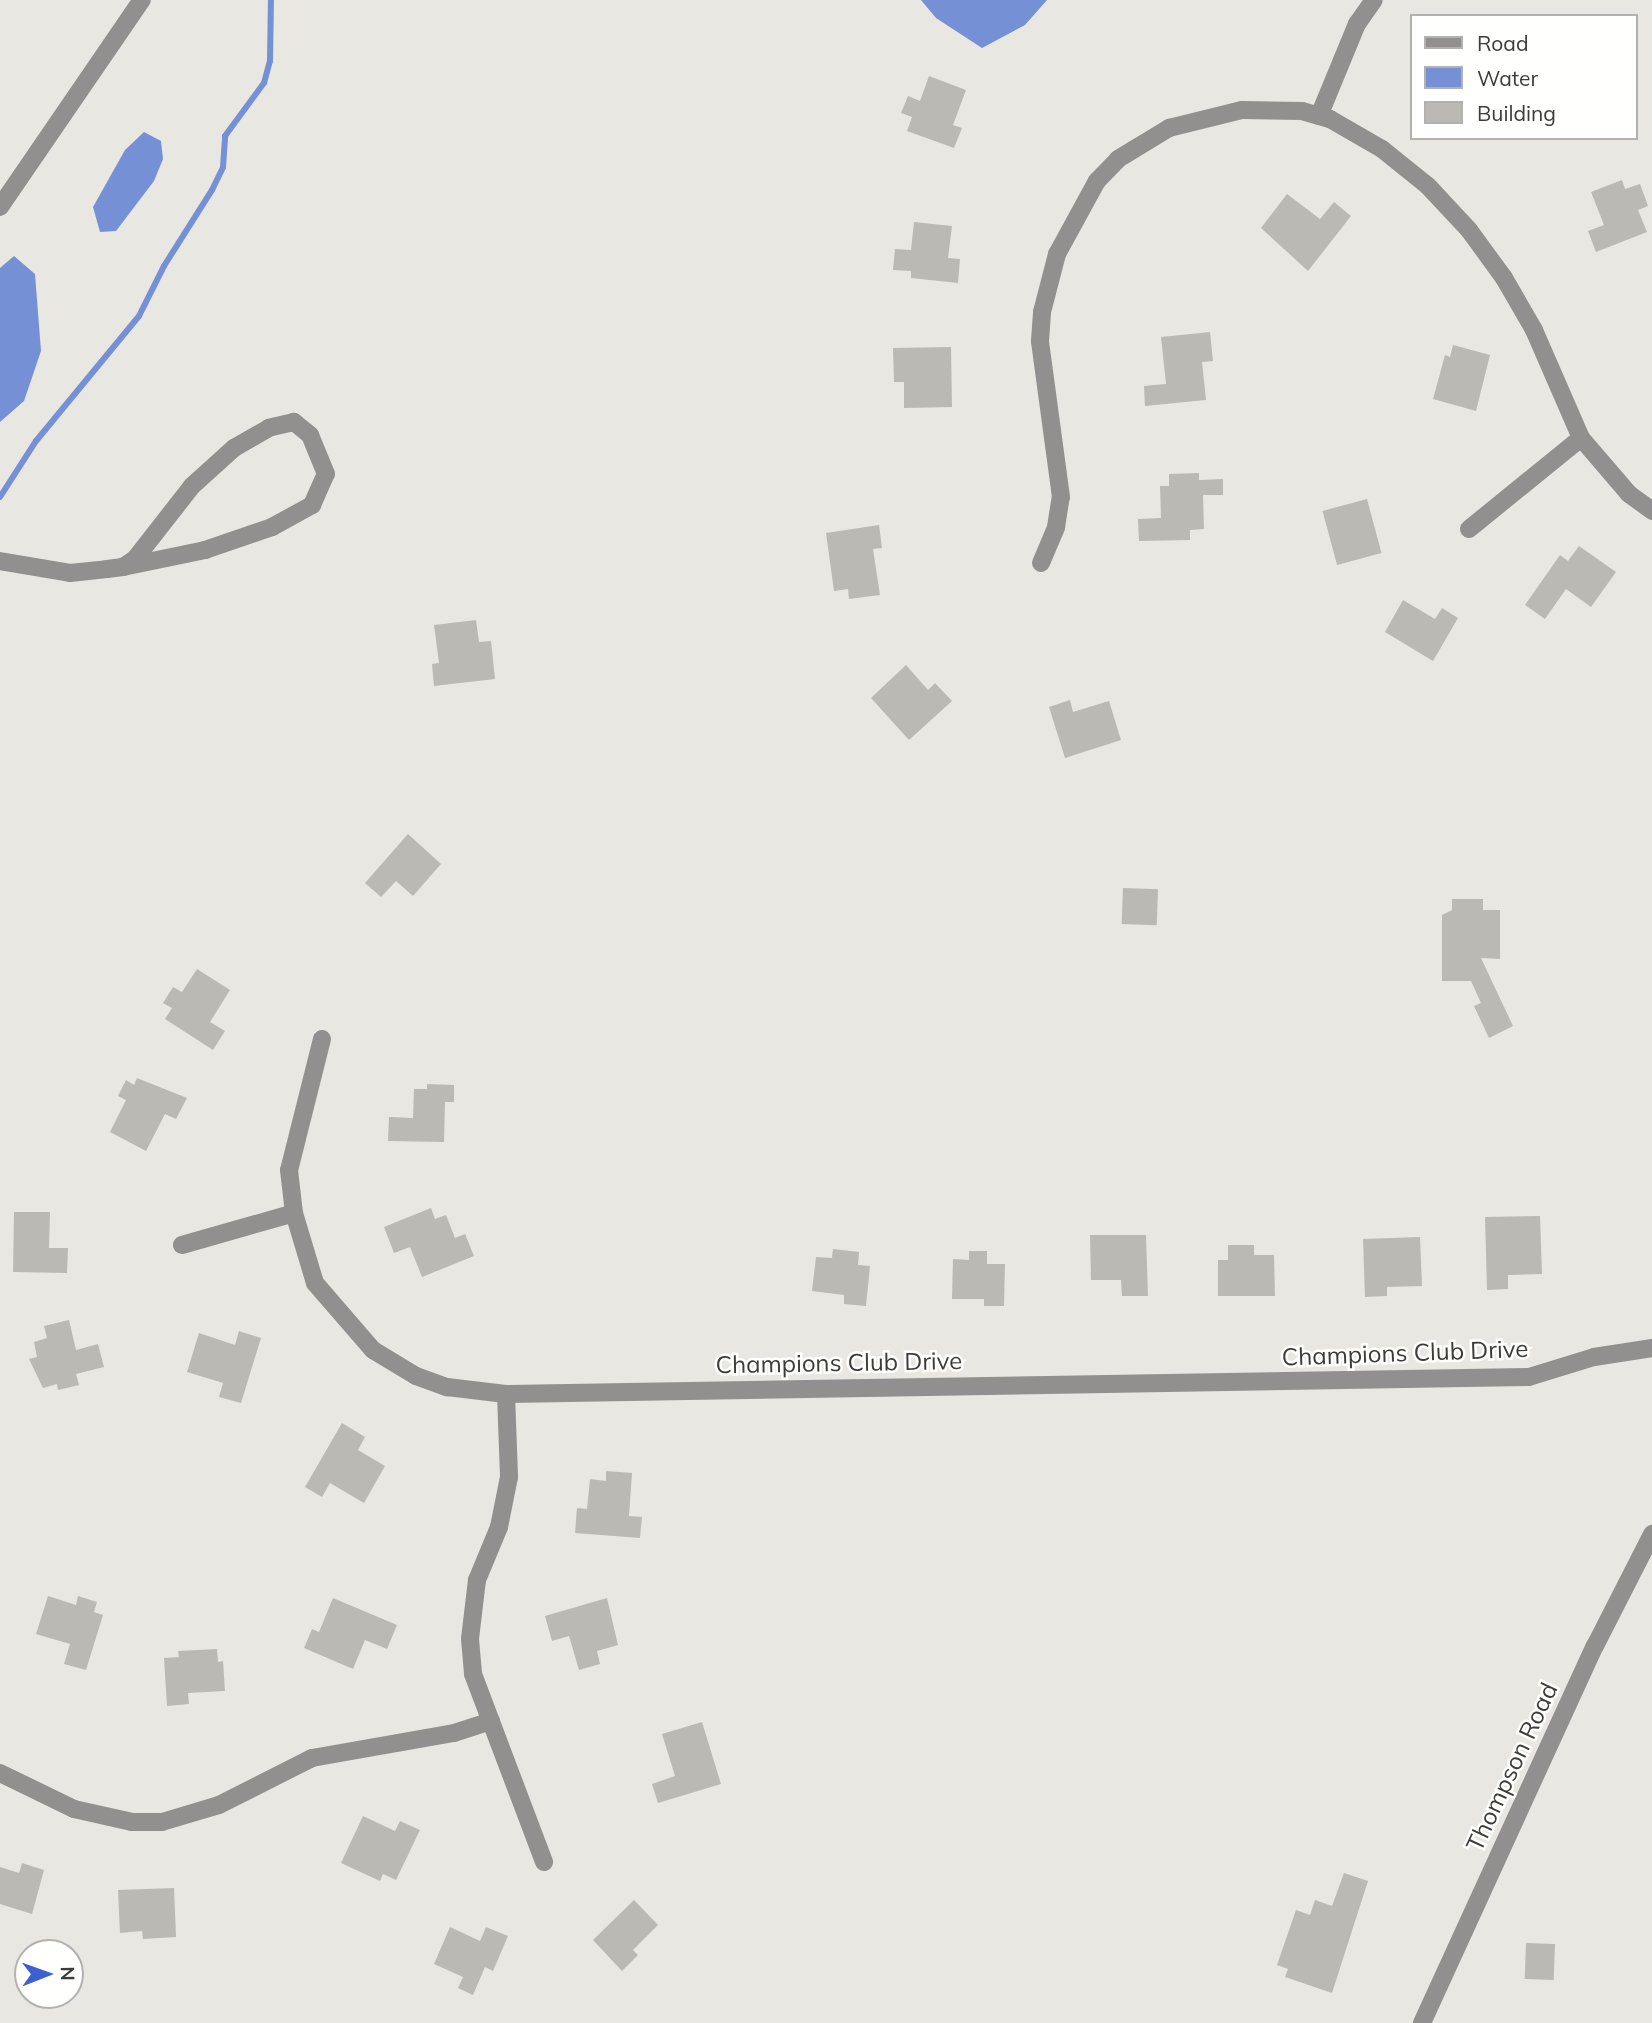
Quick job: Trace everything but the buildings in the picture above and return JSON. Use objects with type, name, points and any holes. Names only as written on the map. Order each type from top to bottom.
[{"type":"street","points":[[0,207],[74,106],[142,0]]},
{"type":"street","points":[[1318,116],[1357,24],[1374,0]]},
{"type":"street","points":[[1041,563],[1056,527],[1061,497],[1041,354],[1042,312],[1057,254],[1097,181],[1142,142],[1213,115],[1272,109],[1318,116],[1356,133],[1405,167],[1469,230],[1520,303],[1581,439],[1629,494],[1652,511]]},
{"type":"street","points":[[0,561],[28,568],[70,573],[123,567],[205,550],[272,527],[312,505],[326,474],[310,435],[294,422],[269,428],[234,448],[192,486],[135,559],[123,567]]},
{"type":"street","points":[[1469,529],[1581,439]]},
{"type":"street","name":"Champions Club Drive","points":[[322,1039],[291,1152],[294,1213],[315,1283],[373,1350],[416,1376],[447,1387],[506,1394],[1529,1377],[1594,1357],[1652,1348]]},
{"type":"street","points":[[182,1245],[294,1213]]},
{"type":"street","points":[[506,1394],[509,1477],[499,1527],[477,1580],[470,1639],[473,1674],[544,1862]]},
{"type":"street","name":"Thompson Road","points":[[1422,2023],[1595,1646],[1652,1534]]},
{"type":"street","points":[[0,1773],[74,1809],[132,1822],[162,1822],[219,1805],[312,1758],[454,1733],[492,1721]]},
{"type":"water","points":[[921,0],[1047,0],[1025,25],[982,48],[936,18]]},
{"type":"water","points":[[144,132],[161,141],[163,159],[154,181],[116,231],[100,232],[93,207],[125,150]]},
{"type":"water","points":[[14,256],[35,274],[41,351],[24,401],[0,422],[0,268]]},
{"type":"waterway","points":[[0,497],[36,441],[139,316],[164,266],[212,190],[223,167],[225,136],[264,83],[270,61],[271,0]]}]
